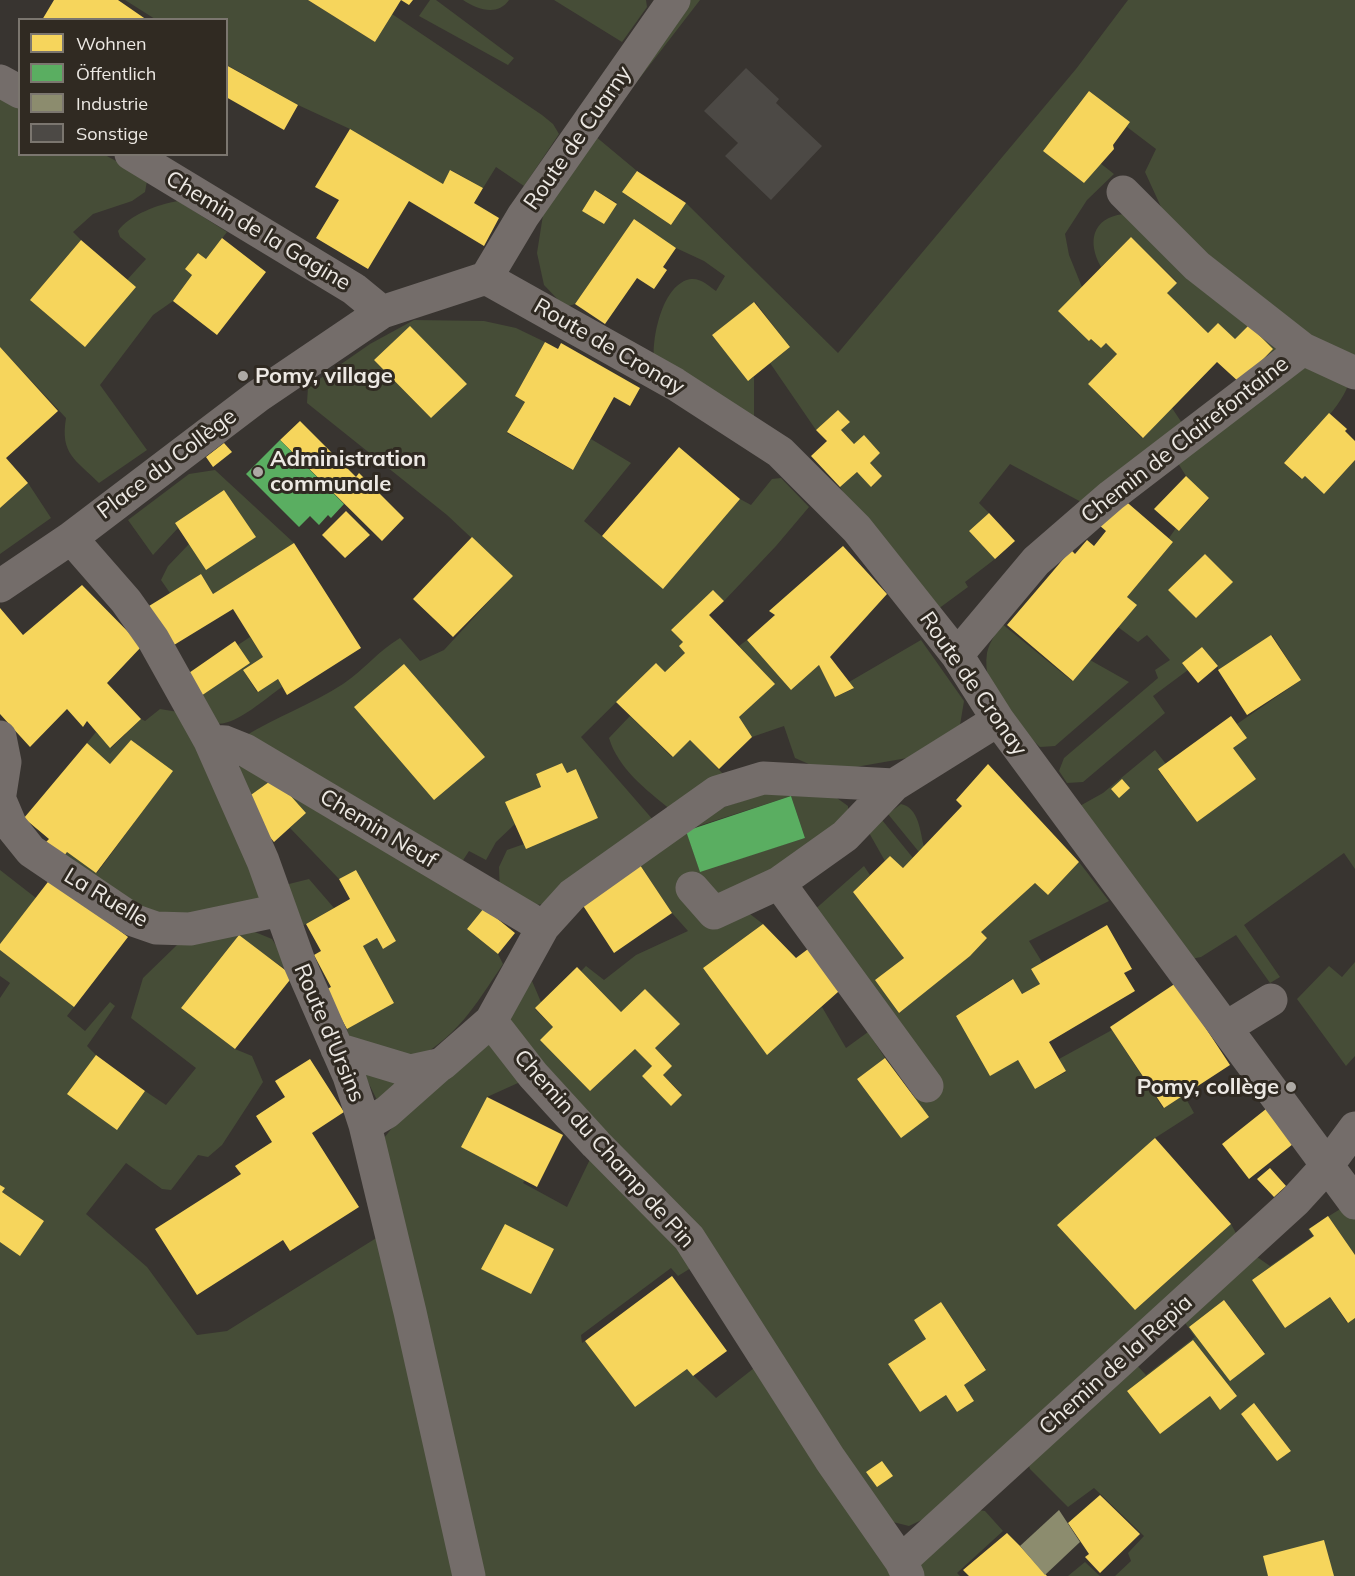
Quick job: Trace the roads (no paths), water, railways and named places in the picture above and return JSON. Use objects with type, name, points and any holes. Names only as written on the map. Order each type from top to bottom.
[{"type":"street","name":"Route de Cuarny","points":[[486,278],[523,216],[674,0]]},
{"type":"street","points":[[0,81],[18,91]]},
{"type":"street","name":"Chemin de la Gagine","points":[[134,156],[354,289],[382,312]]},
{"type":"street","name":"Chemin de Clairefontaine","points":[[957,656],[1036,561],[1111,496],[1303,349],[1197,266],[1123,192]]},
{"type":"street","name":"Place du Collège","points":[[0,586],[71,538],[258,396],[382,312],[486,278]]},
{"type":"street","name":"Route de Cronay","points":[[486,278],[675,384],[780,452],[857,529],[957,656],[998,720],[1355,1203]]},
{"type":"street","points":[[1303,349],[1355,374]]},
{"type":"street","name":"Route d'Ursins","points":[[71,538],[126,601],[153,639],[210,741],[263,861],[300,964],[337,1049],[365,1125],[469,1576]]},
{"type":"street","points":[[692,888],[714,913],[779,883],[844,836],[894,785],[998,720]]},
{"type":"street","name":"Chemin Neuf","points":[[210,741],[225,742],[245,750],[543,927]]},
{"type":"street","points":[[365,1125],[387,1112],[491,1021],[543,927],[572,896],[717,792],[763,778],[894,785]]},
{"type":"street","name":"La Ruelle","points":[[0,800],[11,826],[31,851],[134,920],[156,928],[190,928],[280,910]]},
{"type":"street","points":[[779,883],[927,1086]]},
{"type":"street","points":[[1227,1027],[1271,1000]]},
{"type":"street","name":"Chemin du Champ de Pin","points":[[491,1021],[557,1101],[688,1238],[830,1459],[904,1568]]},
{"type":"street","points":[[337,1049],[410,1071],[441,1064]]},
{"type":"street","name":"Chemin de la Repia","points":[[904,1568],[1295,1202],[1327,1166],[1355,1128]]},
{"type":"place","name":"Pomy, village","points":[[243,376]]},
{"type":"place","name":"Administration communale","points":[[258,472]]},
{"type":"place","name":"Pomy, collège","points":[[1291,1087]]}]
